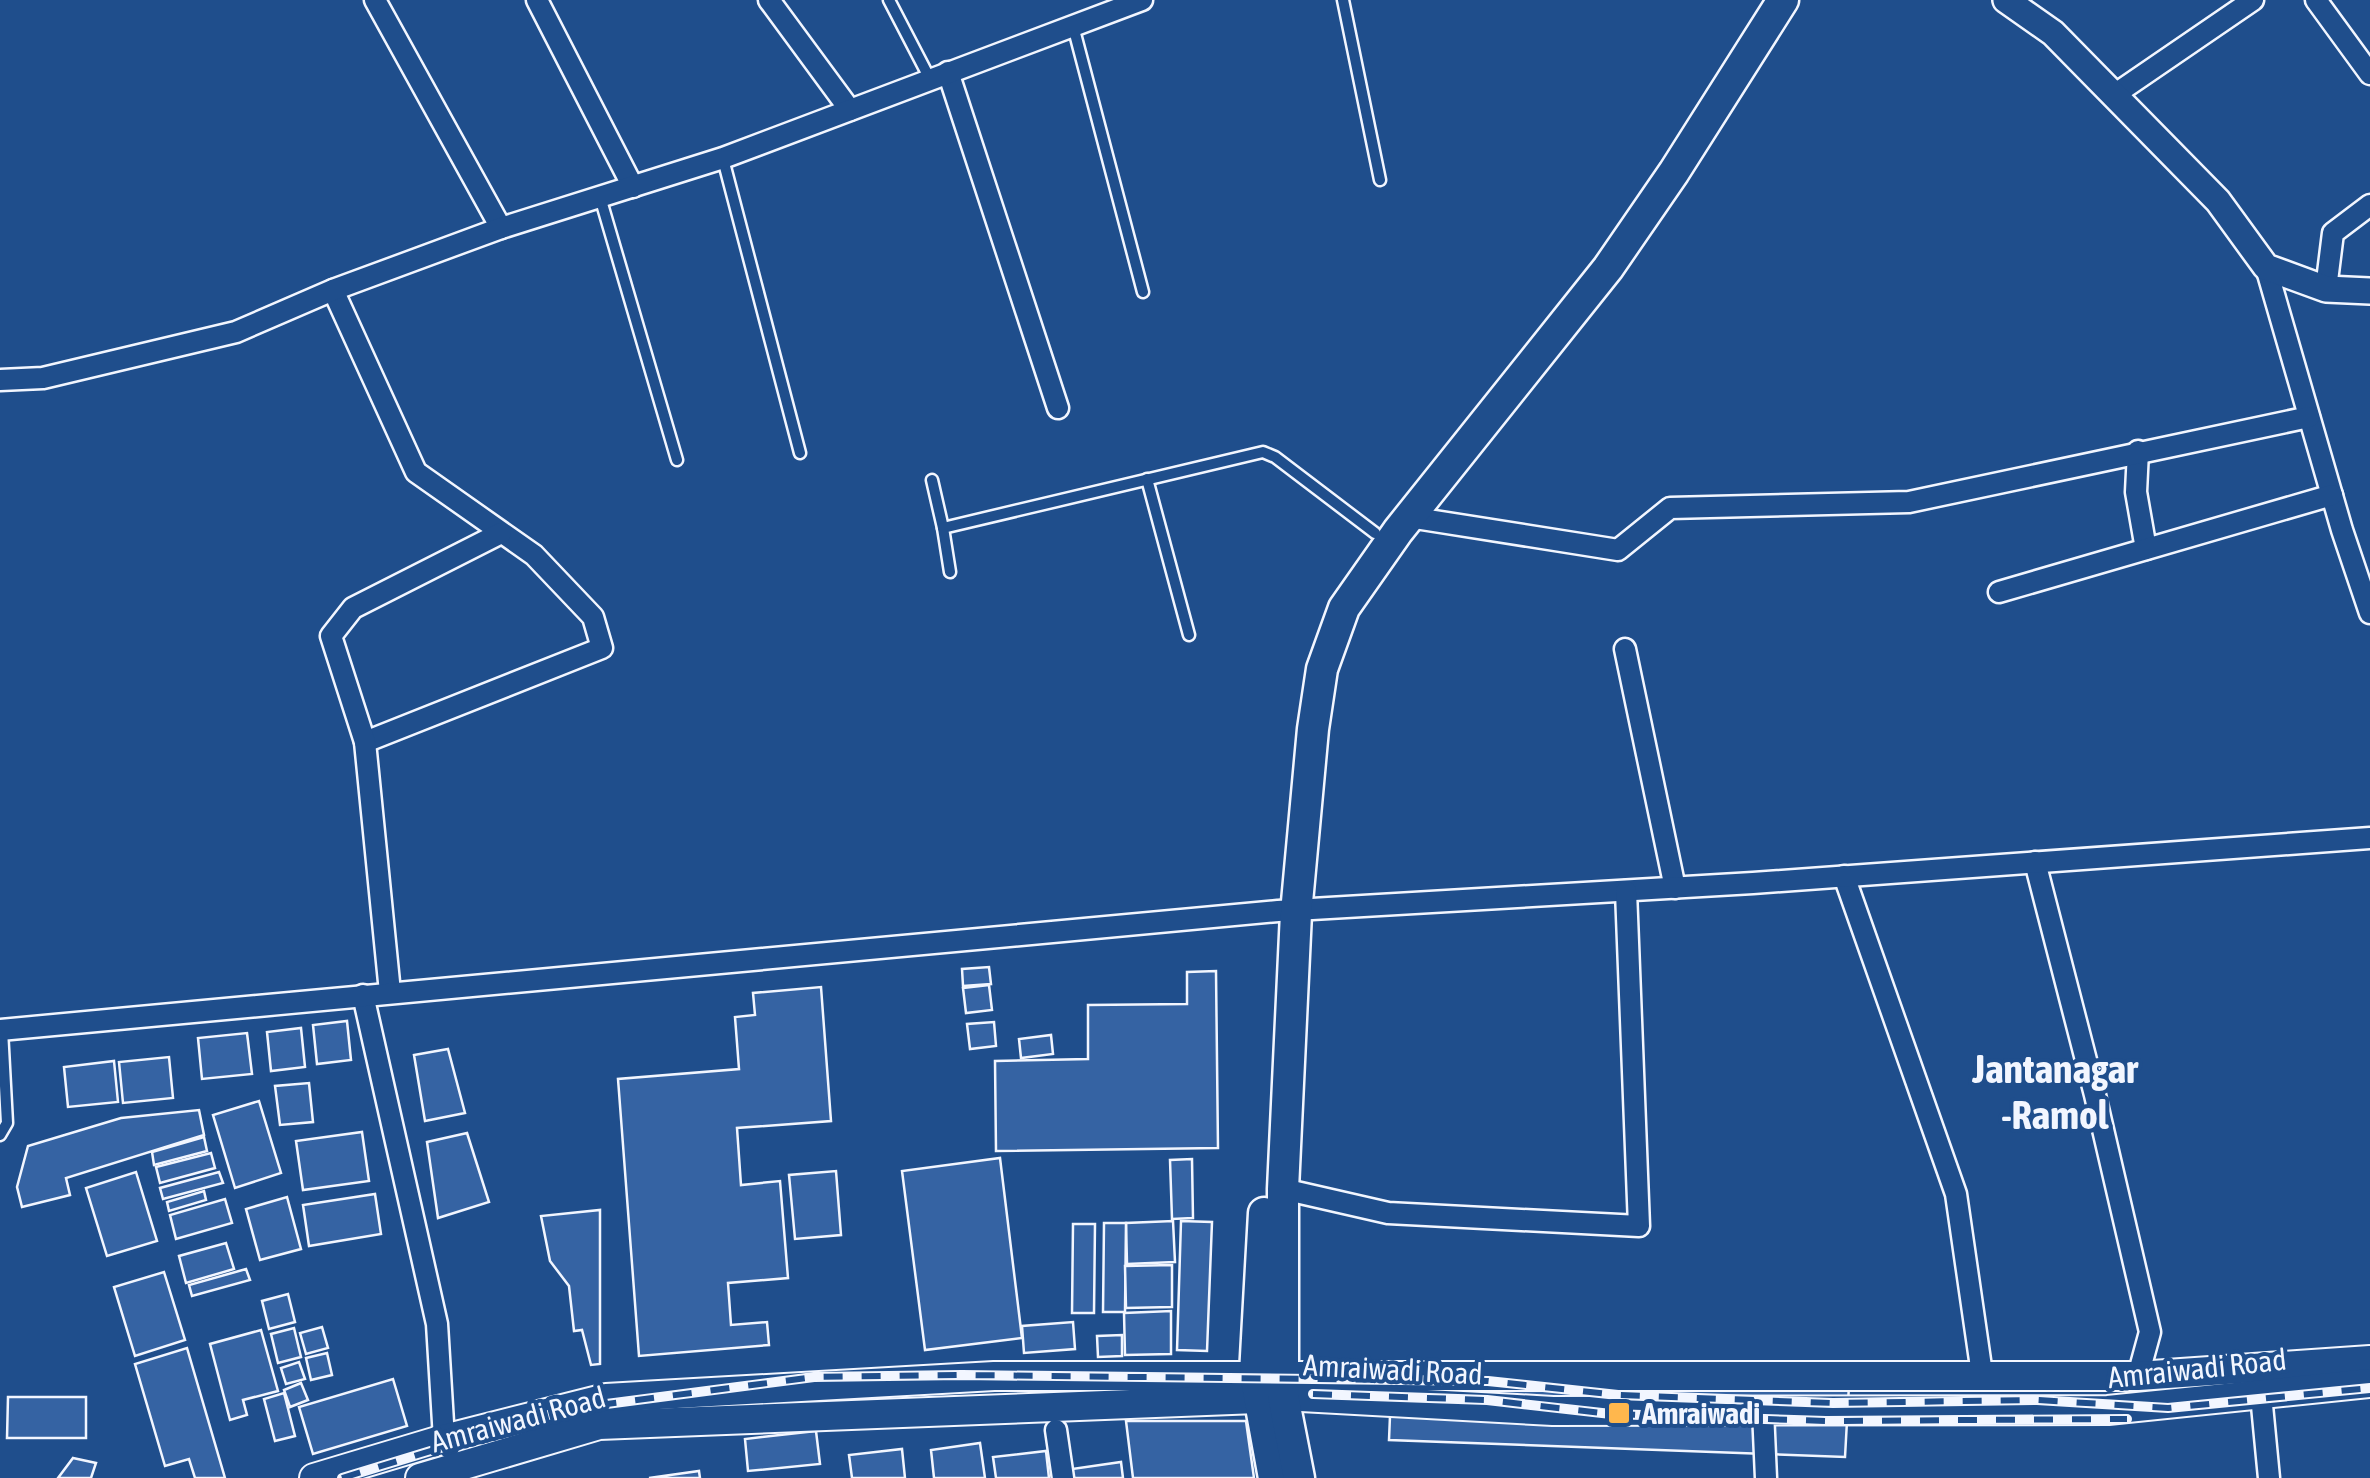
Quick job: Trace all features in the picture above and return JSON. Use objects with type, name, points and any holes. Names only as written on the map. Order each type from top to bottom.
[{"type":"main road","points":[[1274,1478],[1269,1386],[1287,912],[1296,726],[1305,665],[1328,600],[1376,533],[1594,258],[1660,163],[1763,0]]},
{"type":"main road","points":[[1299,1478],[1269,1386],[1283,1189],[1287,912],[1322,669],[1344,608],[1409,518],[1608,268],[1784,0]]},
{"type":"main road","points":[[314,1478],[606,1398],[994,1376],[1269,1386],[1632,1378],[2138,1376],[2370,1360]]},
{"type":"main road","name":"Amraiwadi Road","points":[[420,1478],[461,1472],[599,1425],[1269,1386],[1554,1411],[1762,1411],[2116,1410],[2370,1383]]},
{"type":"street","points":[[375,0],[502,228]]},
{"type":"street","points":[[537,0],[633,187]]},
{"type":"street","points":[[769,0],[850,110]]},
{"type":"street","points":[[0,380],[43,378],[236,332],[333,290],[502,228],[722,158],[1142,0]]},
{"type":"street","points":[[2006,0],[2053,33],[2114,95],[2218,202],[2266,266],[2370,612]]},
{"type":"street","points":[[2114,95],[2253,0]]},
{"type":"street","points":[[2316,0],[2370,74]]},
{"type":"street","points":[[939,76],[1058,408]]},
{"type":"street","points":[[2326,289],[2334,233],[2370,205]]},
{"type":"street","points":[[2266,266],[2326,289],[2370,291]]},
{"type":"street","points":[[333,290],[416,472],[534,555],[592,617],[602,648],[365,742]]},
{"type":"street","points":[[1409,518],[1618,550],[1670,508],[1909,502],[2310,417]]},
{"type":"street","points":[[2138,451],[2136,492],[2146,549]]},
{"type":"street","points":[[1998,592],[2332,495]]},
{"type":"street","points":[[390,992],[365,742],[331,636],[354,608],[501,533]]},
{"type":"street","points":[[1625,648],[1675,888]]},
{"type":"street","points":[[1,1030],[1287,912],[2370,838]]},
{"type":"street","points":[[2035,862],[2150,1332],[2138,1376]]},
{"type":"street","points":[[1844,876],[1956,1194],[1982,1374]]},
{"type":"street","points":[[1283,1189],[1388,1212],[1638,1226],[1626,891]]},
{"type":"street","points":[[363,995],[438,1324],[444,1440],[461,1472]]},
{"type":"street","points":[[2262,1394],[2268,1478]]},
{"type":"street","points":[[1762,1411],[1766,1478]]},
{"type":"street","points":[[1056,1430],[1062,1478]]},
{"type":"lane","points":[[889,0],[939,76]]},
{"type":"lane","points":[[1343,0],[1380,180]]},
{"type":"lane","points":[[1073,25],[1143,292]]},
{"type":"lane","points":[[722,158],[800,453]]},
{"type":"lane","points":[[600,196],[677,460]]},
{"type":"lane","points":[[943,528],[1263,452],[1376,533]]},
{"type":"lane","points":[[1147,479],[1189,635]]},
{"type":"lane","points":[[932,480],[950,572]]},
{"type":"lane","points":[[0,1135],[7,1123],[1,1030]]},
{"type":"building","points":[[989,967],[991,984],[963,986],[962,969]]},
{"type":"building","points":[[1216,971],[1218,1148],[996,1151],[995,1061],[1088,1059],[1088,1005],[1187,1004],[1187,972]]},
{"type":"building","points":[[989,985],[992,1010],[966,1013],[963,988]]},
{"type":"building","points":[[821,987],[831,1121],[737,1128],[741,1185],[780,1181],[788,1278],[728,1283],[731,1325],[767,1322],[769,1345],[639,1356],[618,1079],[739,1069],[735,1017],[755,1015],[753,993]]},
{"type":"building","points":[[347,1021],[351,1060],[317,1064],[313,1025]]},
{"type":"building","points":[[994,1022],[996,1046],[970,1049],[967,1024]]},
{"type":"building","points":[[301,1028],[305,1067],[271,1071],[267,1032]]},
{"type":"building","points":[[247,1033],[252,1074],[202,1079],[198,1038]]},
{"type":"building","points":[[1051,1035],[1053,1054],[1021,1058],[1019,1039]]},
{"type":"building","points":[[448,1049],[465,1113],[425,1121],[414,1055]]},
{"type":"building","points":[[169,1057],[173,1098],[123,1103],[119,1062]]},
{"type":"building","points":[[114,1061],[118,1102],[68,1107],[64,1067]]},
{"type":"building","points":[[309,1083],[313,1122],[280,1125],[275,1086]]},
{"type":"building","points":[[259,1101],[281,1173],[235,1188],[213,1115]]},
{"type":"building","points":[[199,1110],[204,1135],[66,1178],[70,1195],[22,1207],[17,1187],[28,1146],[121,1118]]},
{"type":"building","points":[[362,1132],[369,1181],[303,1190],[296,1141]]},
{"type":"building","points":[[467,1133],[489,1202],[438,1218],[427,1142]]},
{"type":"building","points":[[204,1137],[207,1151],[154,1165],[152,1152]]},
{"type":"building","points":[[211,1153],[215,1168],[160,1183],[156,1167]]},
{"type":"building","points":[[1000,1158],[1022,1338],[925,1350],[902,1171]]},
{"type":"building","points":[[1192,1159],[1193,1218],[1172,1219],[1170,1160]]},
{"type":"building","points":[[836,1171],[841,1235],[795,1239],[789,1175]]},
{"type":"building","points":[[136,1172],[157,1241],[107,1256],[86,1188]]},
{"type":"building","points":[[219,1172],[223,1183],[163,1199],[160,1188]]},
{"type":"building","points":[[204,1191],[206,1200],[169,1211],[167,1202]]},
{"type":"building","points":[[375,1194],[381,1234],[309,1246],[303,1205]]},
{"type":"building","points":[[287,1197],[301,1249],[260,1260],[246,1209]]},
{"type":"building","points":[[225,1199],[232,1223],[176,1239],[170,1215]]},
{"type":"building","points":[[600,1210],[600,1364],[591,1365],[582,1330],[574,1331],[569,1286],[550,1261],[541,1216]]},
{"type":"building","points":[[1173,1221],[1175,1262],[1127,1264],[1126,1223]]},
{"type":"building","points":[[1181,1221],[1212,1222],[1207,1351],[1177,1350]]},
{"type":"building","points":[[1104,1223],[1126,1223],[1125,1312],[1103,1312]]},
{"type":"building","points":[[1073,1224],[1095,1224],[1094,1313],[1072,1313]]},
{"type":"building","points":[[226,1243],[234,1269],[186,1283],[179,1256]]},
{"type":"building","points":[[1172,1265],[1172,1307],[1126,1308],[1125,1266]]},
{"type":"building","points":[[246,1269],[250,1280],[192,1296],[189,1285]]},
{"type":"building","points":[[164,1272],[185,1340],[135,1356],[114,1287]]},
{"type":"building","points":[[288,1294],[295,1322],[269,1329],[262,1301]]},
{"type":"building","points":[[1171,1311],[1171,1354],[1125,1355],[1124,1313]]},
{"type":"building","points":[[1073,1322],[1075,1349],[1024,1353],[1022,1326]]},
{"type":"building","points":[[322,1327],[328,1348],[306,1354],[300,1333]]},
{"type":"building","points":[[294,1328],[301,1357],[278,1363],[271,1334]]},
{"type":"building","points":[[261,1330],[278,1391],[243,1400],[247,1415],[230,1420],[210,1344]]},
{"type":"building","points":[[1122,1335],[1122,1356],[1098,1357],[1097,1336]]},
{"type":"building","points":[[187,1348],[225,1478],[195,1478],[189,1459],[165,1466],[135,1364]]},
{"type":"building","points":[[327,1353],[332,1375],[311,1380],[306,1358]]},
{"type":"building","points":[[299,1362],[305,1379],[286,1384],[281,1368]]},
{"type":"building","name":"Amraiwadi","points":[[1392,1368],[1849,1385],[1845,1457],[1389,1440]]},
{"type":"building","points":[[393,1379],[407,1426],[313,1454],[299,1407]]},
{"type":"building","points":[[301,1383],[308,1400],[290,1407],[284,1390]]},
{"type":"building","points":[[284,1393],[295,1436],[275,1441],[264,1399]]},
{"type":"building","points":[[8,1397],[86,1397],[86,1438],[7,1438]]},
{"type":"building","points":[[1126,1421],[1246,1421],[1254,1478],[1133,1478]]},
{"type":"building","points":[[816,1431],[820,1464],[748,1471],[745,1439]]},
{"type":"building","points":[[980,1443],[985,1478],[934,1478],[931,1450]]},
{"type":"building","points":[[902,1449],[905,1478],[852,1478],[849,1455]]},
{"type":"building","points":[[1046,1451],[1049,1478],[996,1478],[993,1457]]},
{"type":"building","points":[[73,1458],[96,1463],[91,1478],[58,1478]]},
{"type":"building","points":[[1121,1462],[1123,1478],[1073,1478],[1072,1469]]},
{"type":"building","points":[[699,1471],[700,1478],[649,1478]]},
{"type":"railway","points":[[342,1478],[568,1409],[814,1377],[1488,1381],[1618,1395],[1833,1403],[2037,1400],[2168,1408],[2370,1388]]},
{"type":"railway","points":[[1313,1394],[1487,1400],[1611,1414],[1826,1421],[2127,1419]]},
{"type":"place","name":"Amraiwadi","points":[[1619,1413]]},
{"type":"district","name":"Jantanagar -Ramol","points":[[2055,1091]]}]
